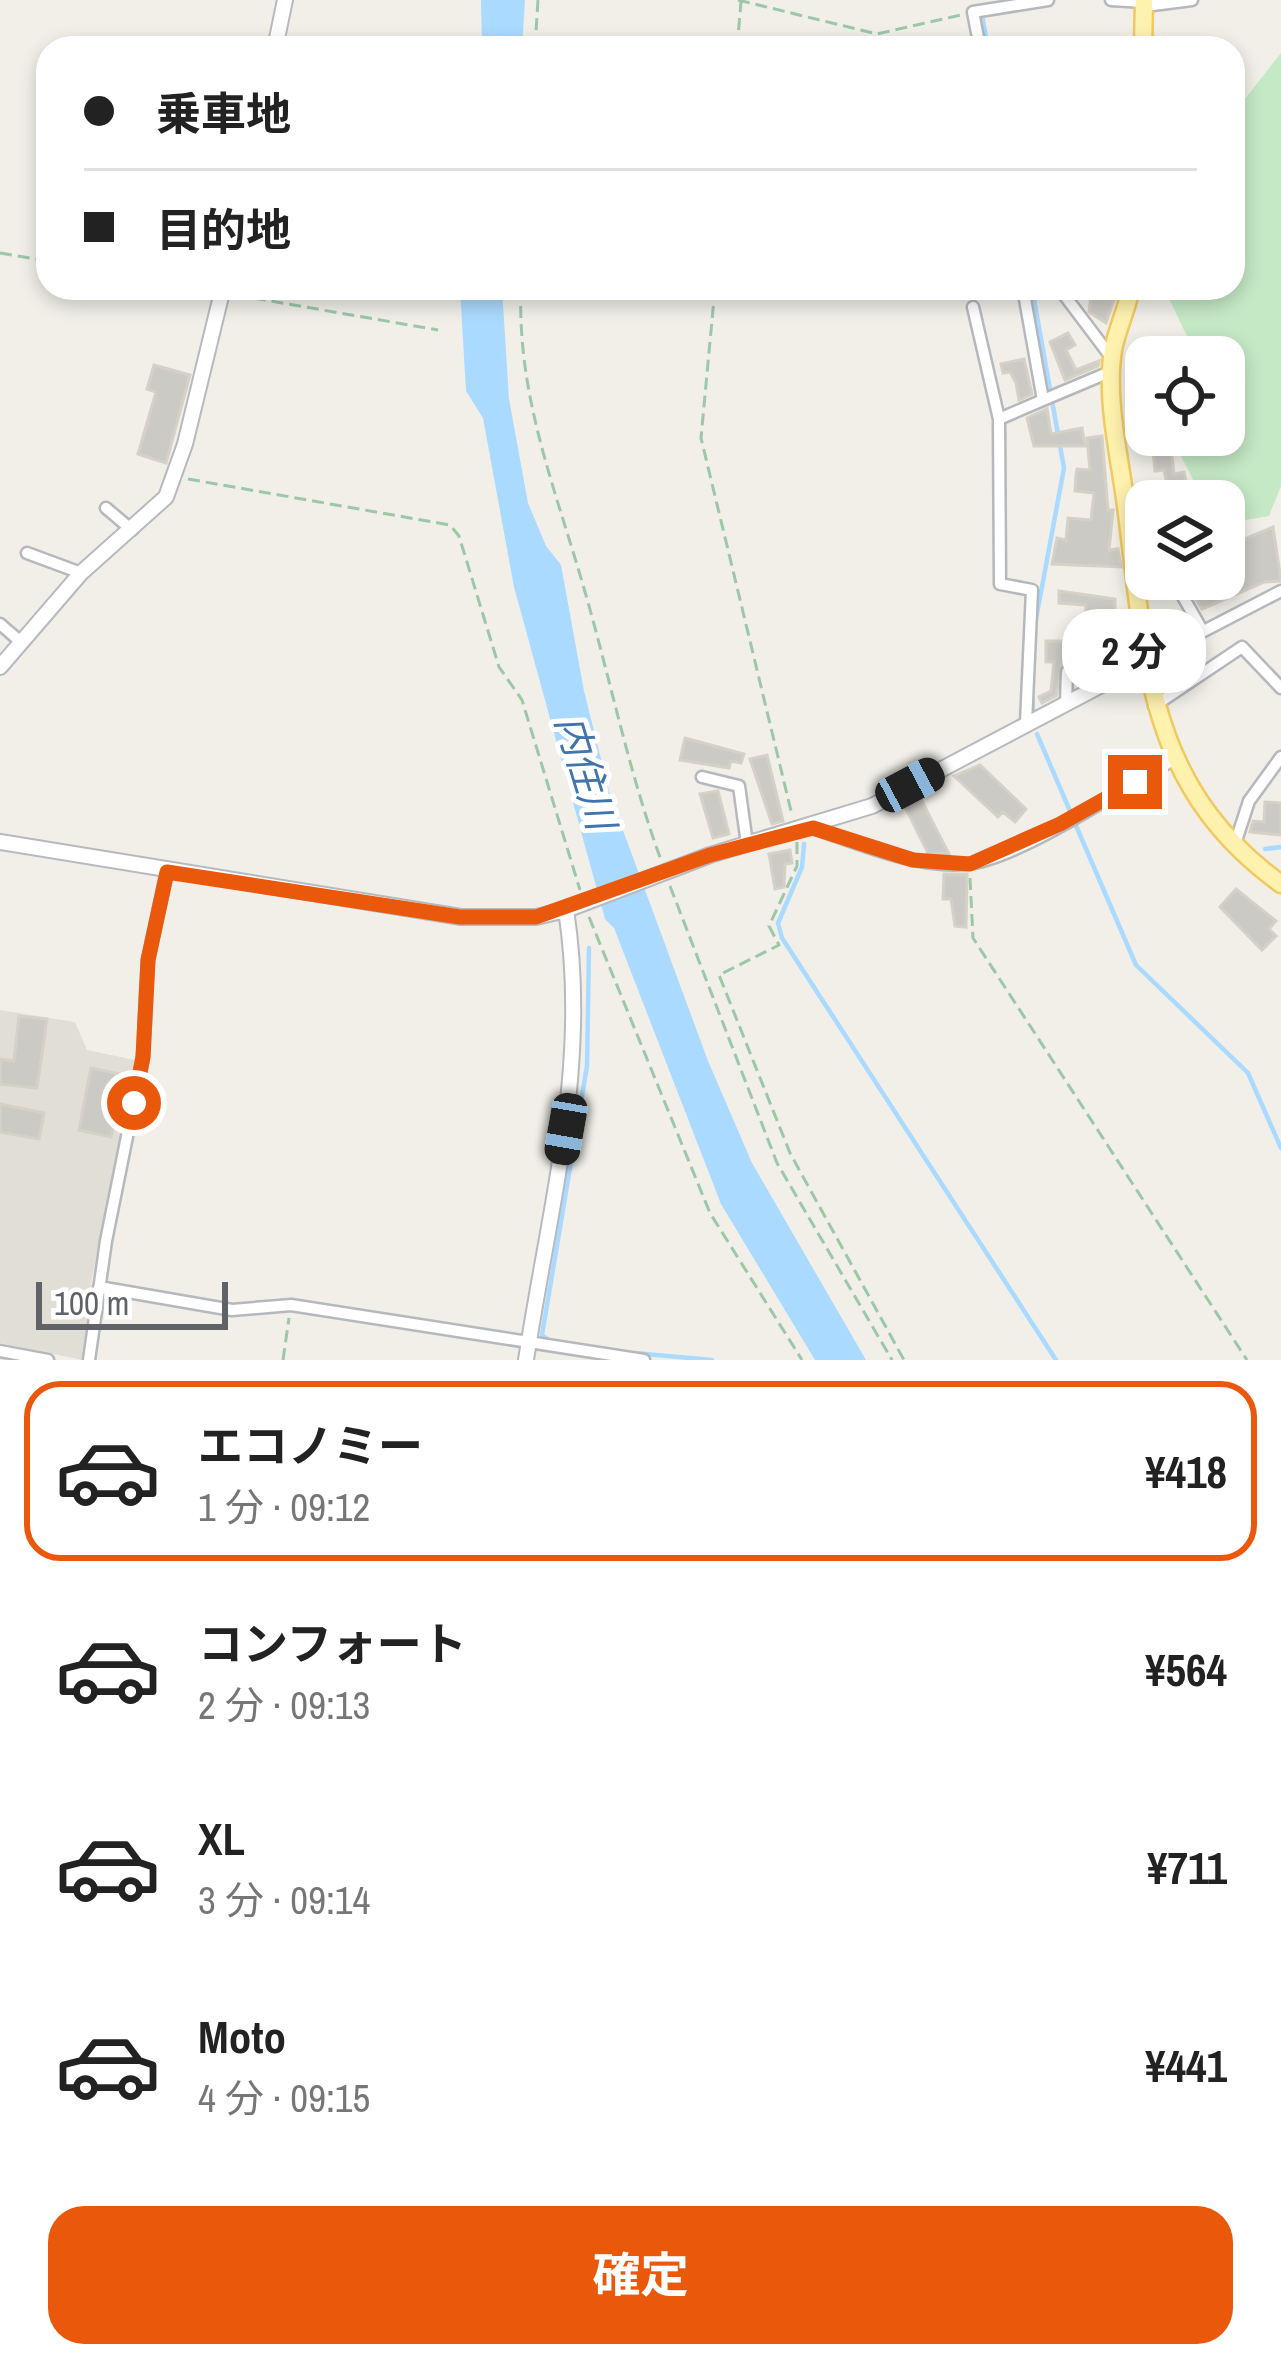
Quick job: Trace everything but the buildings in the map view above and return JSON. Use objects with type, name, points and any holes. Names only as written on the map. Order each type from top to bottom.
[{"type":"main road","points":[[1143,36],[1144,2]]},
{"type":"main road","points":[[1125,494],[1112,366],[1128,300]]},
{"type":"main road","points":[[1138,600],[1154,706],[1173,760],[1199,803],[1234,844],[1281,884]]},
{"type":"street","points":[[276,36],[284,0]]},
{"type":"street","points":[[978,36],[973,13],[1048,0]]},
{"type":"street","points":[[1111,0],[1192,0]]},
{"type":"street","points":[[0,668],[81,573],[166,497],[220,300]]},
{"type":"street","points":[[1026,300],[1050,397]]},
{"type":"street","points":[[998,418],[1112,366],[1067,300]]},
{"type":"street","points":[[973,307],[998,418],[1000,584],[1031,590],[1026,723]]},
{"type":"street","points":[[106,508],[132,530]]},
{"type":"street","points":[[27,553],[81,573]]},
{"type":"street","points":[[0,842],[460,917],[536,917],[872,806],[1281,591]]},
{"type":"street","points":[[1185,600],[1202,630]]},
{"type":"street","points":[[0,624],[22,644]]},
{"type":"street","points":[[1154,706],[1242,647],[1281,688]]},
{"type":"street","points":[[1066,703],[1067,672],[1120,675]]},
{"type":"street","points":[[1234,844],[1249,801],[1281,758]]},
{"type":"street","points":[[813,828],[913,860],[970,864],[1060,824],[1173,760]]},
{"type":"street","points":[[702,778],[739,786],[747,844]]},
{"type":"street","points":[[89,1360],[143,1057],[148,960],[167,872]]},
{"type":"street","points":[[527,1352],[575,1069],[576,1014],[566,910]]},
{"type":"street","points":[[99,1287],[232,1310],[291,1305],[527,1352],[644,1360]]},
{"type":"street","points":[[0,1351],[48,1360]]},
{"type":"path","points":[[536,36],[538,0]]},
{"type":"path","points":[[738,36],[740,0],[877,34],[973,13]]},
{"type":"path","points":[[0,253],[36,259]]},
{"type":"path","points":[[277,300],[438,330]]},
{"type":"path","points":[[522,300],[525,382],[537,442],[583,584],[622,741],[665,872],[777,1163],[892,1360]]},
{"type":"path","points":[[714,300],[701,438],[796,832],[797,866],[769,926],[779,945],[718,974],[790,1153],[904,1360]]},
{"type":"path","points":[[175,476],[450,525],[459,536],[499,667],[522,700],[584,903],[710,1213],[802,1360]]},
{"type":"path","points":[[970,864],[973,938],[1247,1360]]},
{"type":"path","points":[[283,1360],[291,1305]]},
{"type":"shaded area","points":[[0,1010],[75,1022],[87,1050],[135,1060],[91,1283],[83,1360],[0,1343]]},
{"type":"green space","points":[[1281,53],[1281,486],[1269,516],[1245,520],[1245,480],[1193,480],[1181,456],[1245,456],[1245,336],[1187,336],[1170,300],[1245,300],[1245,99]]},
{"type":"water","points":[[481,0],[525,0],[523,36],[482,36]]},
{"type":"water","name":"内住川","points":[[461,300],[503,300],[509,399],[528,503],[546,546],[561,565],[584,691],[610,795],[708,1061],[752,1163],[866,1360],[815,1360],[721,1204],[614,928],[605,919],[514,587],[483,418],[466,391]]},
{"type":"waterway","points":[[982,15],[986,36]]},
{"type":"waterway","points":[[1034,300],[1064,468],[1036,619]]},
{"type":"waterway","points":[[1032,690],[1033,711]]},
{"type":"waterway","points":[[1037,734],[1070,811]]},
{"type":"waterway","points":[[1074,821],[1136,965],[1248,1073],[1281,1148]]},
{"type":"waterway","points":[[804,844],[802,867],[778,923],[782,938],[1056,1360]]},
{"type":"waterway","points":[[1265,849],[1281,847]]},
{"type":"waterway","points":[[551,1342],[542,1335],[587,1066],[589,948]]},
{"type":"waterway","points":[[634,1353],[712,1360]]},
{"type":"route","points":[[134,1103],[143,1057],[148,960],[167,872],[460,917],[536,917],[710,855],[813,828],[913,860],[970,864],[1060,824],[1135,782]]}]
